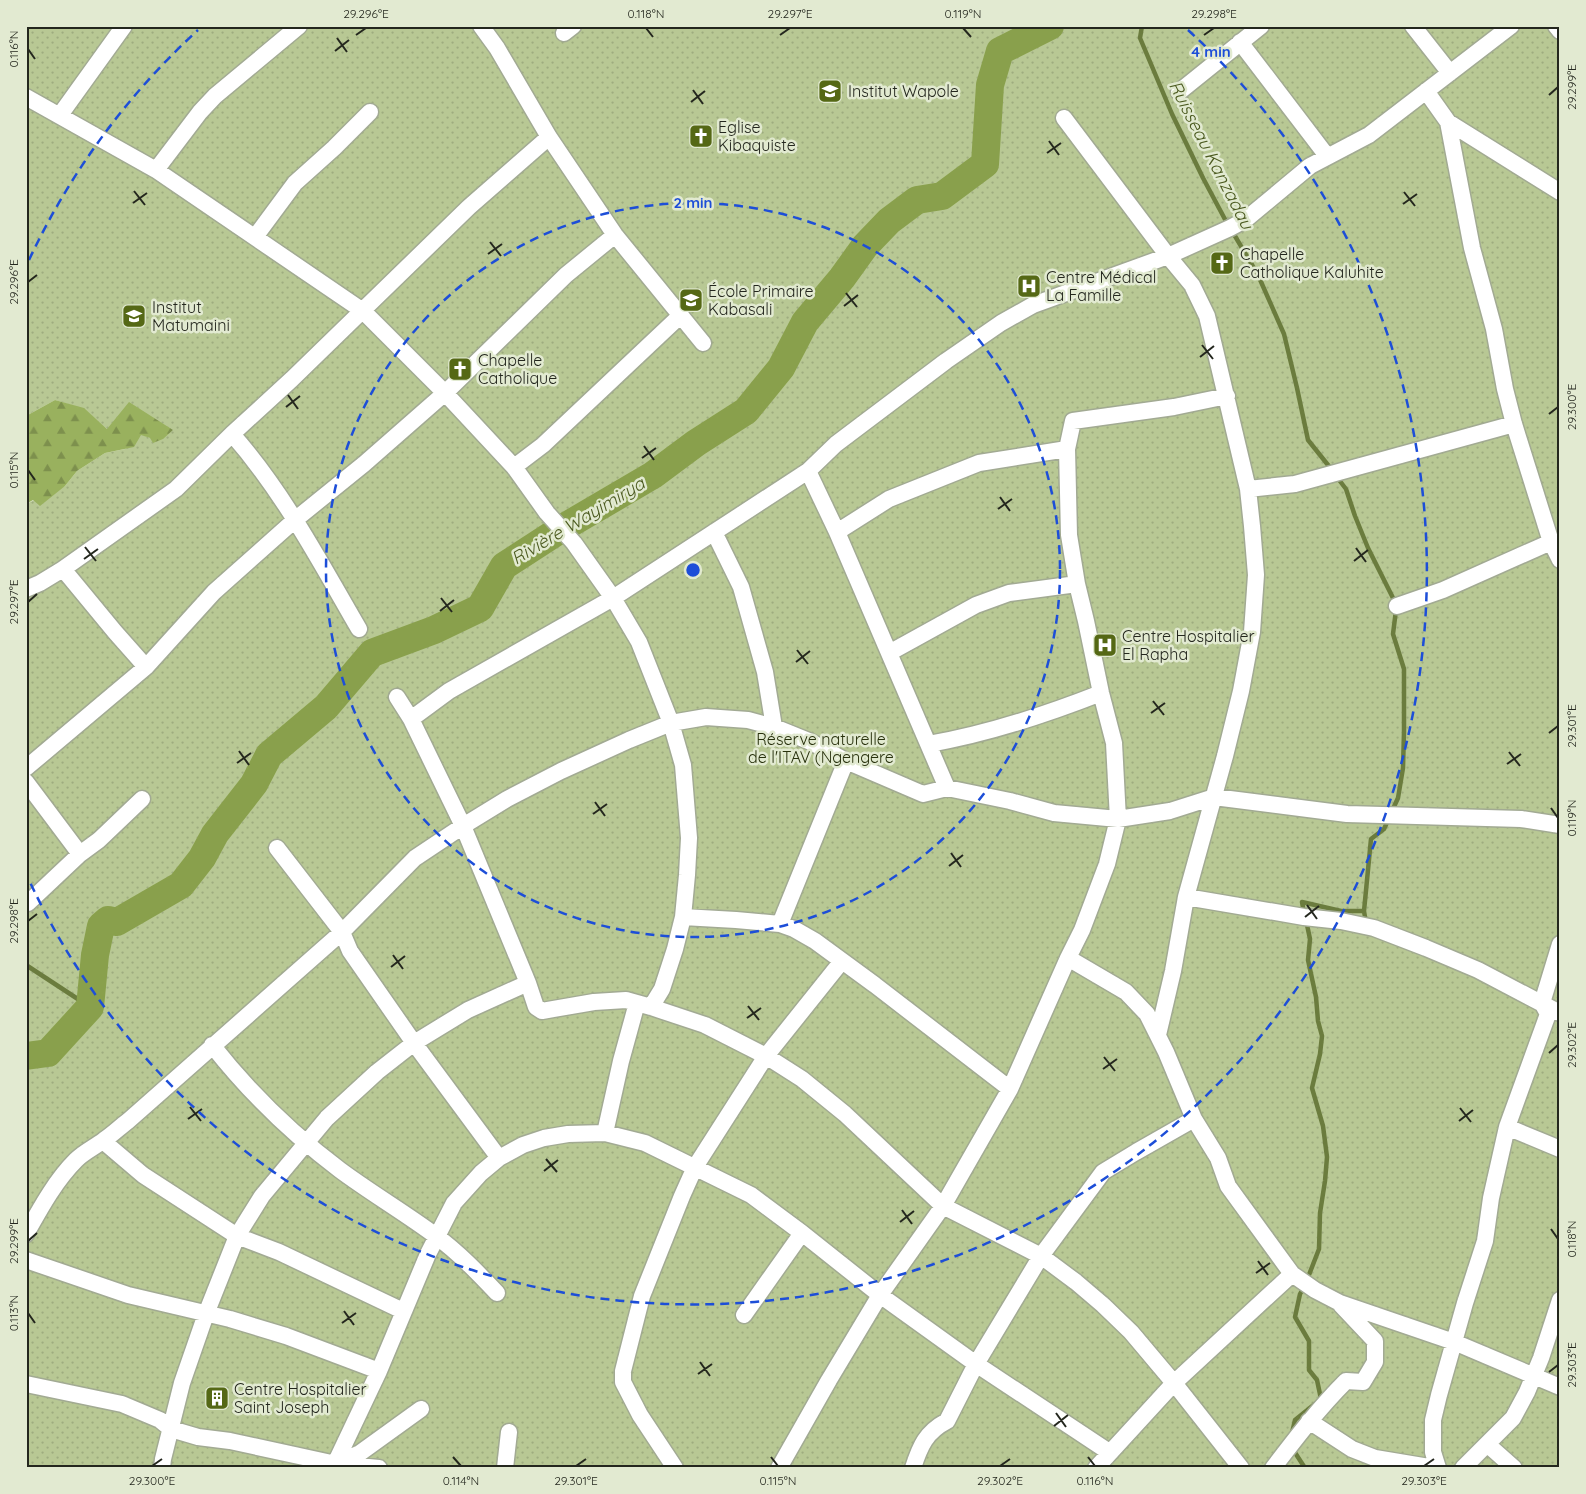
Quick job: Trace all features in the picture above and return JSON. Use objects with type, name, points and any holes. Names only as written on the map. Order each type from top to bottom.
[{"type":"street","points":[[60,115],[124,26]]},
{"type":"street","points":[[156,170],[200,112],[216,96],[299,26]]},
{"type":"street","points":[[481,26],[497,48],[550,137],[615,235],[703,343]]},
{"type":"street","points":[[1179,92],[1261,26]]},
{"type":"street","points":[[1413,26],[1450,73]]},
{"type":"street","points":[[411,719],[449,691],[613,598],[808,471],[836,444],[946,361],[1001,323],[1033,305],[1168,256],[1244,220],[1310,166],[1369,135],[1511,26]]},
{"type":"street","points":[[1556,26],[1560,31]]},
{"type":"street","points":[[1240,42],[1327,156]]},
{"type":"street","points":[[1426,91],[1448,122],[1560,192]]},
{"type":"street","points":[[26,97],[156,170],[362,311],[445,393],[514,467],[547,513],[574,543],[613,598],[640,642],[671,723],[683,765],[689,838],[688,875],[683,917],[675,949],[662,989],[644,1005],[621,1061],[605,1133]]},
{"type":"street","points":[[255,237],[295,183],[370,112]]},
{"type":"street","points":[[1064,118],[1192,285],[1207,316],[1248,489],[1256,575],[1252,632],[1238,700],[1214,797],[1186,897],[1173,970],[1158,1035]]},
{"type":"street","points":[[1448,122],[1472,248],[1494,329],[1505,389],[1551,542],[1560,560]]},
{"type":"street","points":[[26,589],[63,569],[176,489],[232,434],[292,380],[469,207],[550,137]]},
{"type":"street","points":[[26,768],[146,667],[214,592],[445,393],[566,275],[615,235]]},
{"type":"street","points":[[514,467],[543,445],[681,315]]},
{"type":"street","points":[[781,1467],[829,1380],[880,1295],[943,1206],[1010,1089],[1082,930],[1108,864],[1118,819],[1114,743],[1076,584],[1068,535],[1067,449],[1074,421],[1174,407],[1227,396]]},
{"type":"street","points":[[1248,489],[1295,484],[1514,424]]},
{"type":"street","points":[[232,434],[246,450],[296,520],[359,629]]},
{"type":"street","points":[[836,532],[889,499],[979,463],[1067,449]]},
{"type":"street","points":[[808,471],[890,652],[947,788]]},
{"type":"street","points":[[714,532],[741,587],[765,672],[774,727]]},
{"type":"street","points":[[1397,606],[1443,590],[1551,542]]},
{"type":"street","points":[[63,569],[146,667]]},
{"type":"street","points":[[890,652],[976,604],[1008,593],[1076,584]]},
{"type":"street","points":[[928,744],[962,738],[1056,711],[1101,693]]},
{"type":"street","points":[[397,697],[411,719],[462,826],[528,983],[536,1007],[542,1011],[594,1002],[626,1000],[705,1025],[766,1056],[802,1080],[844,1114],[943,1206],[1040,1256],[1076,1282],[1103,1305],[1131,1332],[1242,1468]]},
{"type":"street","points":[[26,1234],[65,1172],[77,1159],[90,1148],[103,1141],[167,1088],[342,932],[415,858],[462,826],[507,799],[561,771],[671,723],[706,717],[748,720],[774,727],[811,742],[846,761],[924,794],[947,788],[1010,801],[1054,813],[1118,819],[1170,811],[1214,797],[1347,814],[1521,819],[1560,825]]},
{"type":"street","points":[[780,924],[846,761]]},
{"type":"street","points":[[26,782],[80,854]]},
{"type":"street","points":[[28,903],[142,799]]},
{"type":"street","points":[[277,848],[342,932],[350,951],[414,1043],[499,1158]]},
{"type":"street","points":[[1186,897],[1304,917],[1341,921],[1374,928],[1478,970],[1560,1013]]},
{"type":"street","points":[[683,917],[780,924],[794,929],[815,941],[1010,1089]]},
{"type":"street","points":[[1309,1421],[1352,1448],[1375,1458],[1436,1468],[1433,1452],[1433,1420],[1454,1342],[1485,1241],[1491,1198],[1506,1127],[1548,1014],[1542,1003],[1560,944]]},
{"type":"street","points":[[1068,958],[1126,992],[1147,1014],[1194,1119],[1218,1158],[1228,1186],[1292,1274],[1315,1290],[1340,1303],[1454,1342],[1560,1387]]},
{"type":"street","points":[[675,1468],[640,1416],[623,1382],[623,1371],[642,1296],[695,1167],[766,1056],[842,961]]},
{"type":"street","points":[[162,1468],[182,1383],[206,1314],[237,1236],[262,1196],[327,1118],[377,1072],[414,1043],[468,1010],[528,983]]},
{"type":"street","points":[[212,1046],[242,1081],[306,1142],[340,1170],[436,1236],[468,1262],[497,1293]]},
{"type":"street","points":[[913,1468],[927,1435],[947,1421],[976,1364],[1040,1256],[1103,1172],[1194,1119]]},
{"type":"street","points":[[1506,1127],[1560,1148]]},
{"type":"street","points":[[335,1466],[379,1371],[436,1236],[454,1203],[481,1173],[499,1158],[523,1146],[544,1138],[568,1134],[605,1133],[645,1142],[751,1195],[880,1295],[976,1364],[1109,1452]]},
{"type":"street","points":[[103,1141],[143,1174],[237,1236],[279,1252],[403,1311]]},
{"type":"street","points":[[744,1315],[802,1233]]},
{"type":"street","points":[[26,1260],[128,1295],[230,1319],[286,1336],[379,1371]]},
{"type":"street","points":[[1096,1468],[1174,1383],[1292,1274]]},
{"type":"street","points":[[1463,1468],[1513,1418],[1542,1358],[1560,1300]]},
{"type":"street","points":[[1273,1468],[1309,1421],[1346,1381],[1363,1382],[1375,1362],[1375,1341],[1340,1303]]},
{"type":"street","points":[[26,1384],[122,1404],[160,1420],[171,1429],[198,1436],[230,1441],[335,1466],[379,1468]]},
{"type":"street","points":[[335,1466],[360,1453],[421,1409]]},
{"type":"street","points":[[505,1468],[509,1432]]},
{"type":"street","points":[[1487,1444],[1514,1468]]},
{"type":"green space","name":"Réserve naturelle de l'ITAV (Ngengere","points":[[26,26],[1560,26],[1560,1468],[26,1468],[26,504],[65,486],[77,471],[105,453],[125,449],[141,434],[150,438],[173,430],[107,429],[84,409],[55,400],[26,416]]},
{"type":"green space","points":[[55,400],[84,408],[107,429],[129,402],[173,430],[163,439],[153,443],[150,438],[141,435],[134,447],[105,453],[77,471],[65,486],[40,506],[33,500],[26,504],[26,416]]},
{"type":"waterway","name":"Rivière Wayimirya","points":[[26,1056],[48,1053],[90,1007],[95,955],[101,926],[108,920],[117,922],[181,885],[202,858],[215,834],[254,784],[269,755],[326,707],[372,653],[434,630],[480,608],[504,566],[561,529],[653,475],[696,443],[746,411],[781,368],[805,322],[842,278],[865,246],[889,221],[917,200],[942,196],[985,164],[990,85],[1000,51],[1050,26]]},
{"type":"waterway","name":"Ruisseau Kanzadau","points":[[1142,26],[1140,38],[1172,114],[1228,225]]},
{"type":"waterway","name":"Ruisseau Kanzadau","points":[[1232,231],[1258,275],[1284,334],[1308,440],[1332,470]]},
{"type":"waterway","name":"Ruisseau Kanzadau","points":[[1336,476],[1346,489],[1368,548],[1395,602]]},
{"type":"waterway","name":"Ruisseau Kanzadau","points":[[1392,811],[1398,798],[1403,768],[1404,732],[1404,669],[1393,634],[1396,610]]},
{"type":"waterway","name":"Ruisseau Kanzadau","points":[[1366,923],[1364,911],[1371,839],[1384,829],[1389,818]]},
{"type":"waterway","name":"Ruisseau Kanzadau","points":[[1304,913],[1302,902],[1341,911],[1364,911]]},
{"type":"waterway","name":"Ruisseau Kanzadau","points":[[1306,920],[1310,939],[1308,960],[1322,1036],[1312,1088],[1323,1126],[1327,1157],[1320,1213],[1319,1249],[1307,1280]]},
{"type":"waterway","points":[[26,965],[90,1007]]},
{"type":"waterway","name":"Ruisseau Kanzadau","points":[[1292,1433],[1295,1420],[1321,1399],[1317,1380],[1309,1370],[1309,1341],[1295,1317],[1300,1294],[1304,1287]]},
{"type":"waterway","name":"Ruisseau Kanzadau","points":[[1292,1448],[1305,1468]]},
{"type":"place","name":"Institut Wapole","points":[[830,91]]},
{"type":"place","name":"Eglise Kibaquiste","points":[[701,136]]},
{"type":"place","name":"Chapelle Catholique Kaluhite","points":[[1222,263]]},
{"type":"place","name":"Centre Médical La Famille","points":[[1029,286]]},
{"type":"place","name":"École Primaire Kabasali","points":[[691,300]]},
{"type":"place","name":"Institut Matumaini","points":[[134,316]]},
{"type":"place","name":"Chapelle Catholique","points":[[460,369]]},
{"type":"place","name":"Centre Hospitalier El Rapha","points":[[1105,645]]},
{"type":"place","name":"Centre Hospitalier Saint Joseph","points":[[217,1398]]}]
